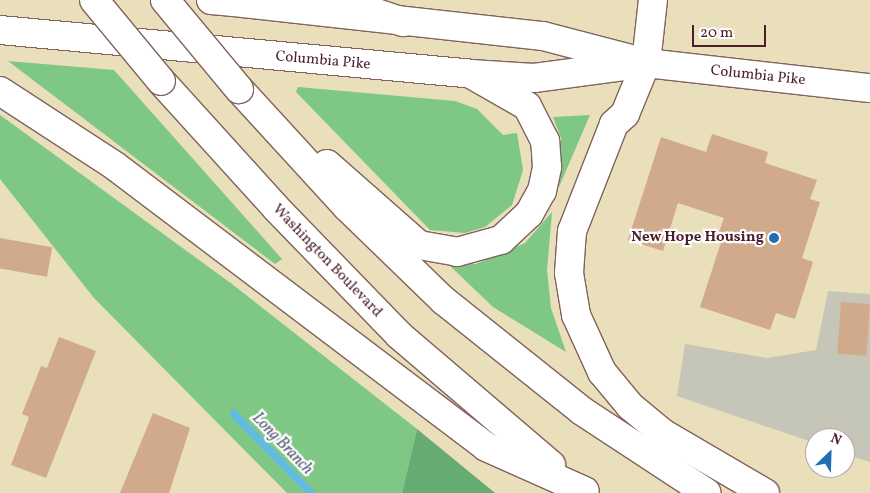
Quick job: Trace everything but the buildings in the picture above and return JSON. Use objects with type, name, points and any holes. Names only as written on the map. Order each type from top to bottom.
[{"type":"main road","name":"Washington Boulevard","points":[[94,0],[161,81],[392,328],[467,397],[586,492]]},
{"type":"main road","points":[[164,0],[239,89],[347,207],[443,300],[555,391],[707,493]]},
{"type":"main road","points":[[338,0],[403,22]]},
{"type":"main road","points":[[653,0],[646,63],[625,114],[614,124],[572,231],[569,273],[576,315],[590,353],[630,406],[664,434],[765,493]]},
{"type":"main road","name":"Columbia Pike","points":[[226,1],[543,36],[646,63],[870,88]]},
{"type":"main road","name":"Columbia Pike","points":[[0,30],[470,74],[534,78],[646,63]]},
{"type":"main road","points":[[239,89],[409,238],[430,250],[458,252],[487,246],[512,233],[536,202],[547,166],[544,141],[527,106],[470,74]]},
{"type":"main road","points":[[0,91],[115,166],[486,447],[586,492]]},
{"type":"main road","points":[[662,464],[719,493]]},
{"type":"shaded area","points":[[828,291],[870,294],[870,462],[855,457],[855,428],[805,428],[805,440],[677,396],[685,344],[767,358],[816,350]]},
{"type":"green space","points":[[8,61],[114,70],[282,259],[275,264]]},
{"type":"green space","points":[[298,87],[455,101],[477,109],[503,135],[517,133],[523,170],[512,205],[485,227],[465,233],[430,230],[296,92]]},
{"type":"green space","points":[[0,115],[232,284],[417,429],[402,493],[287,493],[94,298],[0,179]]},
{"type":"green space","points":[[590,115],[559,187],[561,138],[553,117]]},
{"type":"green space","points":[[552,212],[547,270],[551,308],[566,352],[493,307],[447,263],[476,264],[525,243]]},
{"type":"green space","points":[[417,429],[495,493],[402,493]]},
{"type":"waterway","name":"Long Branch","points":[[234,414],[311,493]]},
{"type":"place","name":"New Hope Housing","points":[[774,238]]}]
